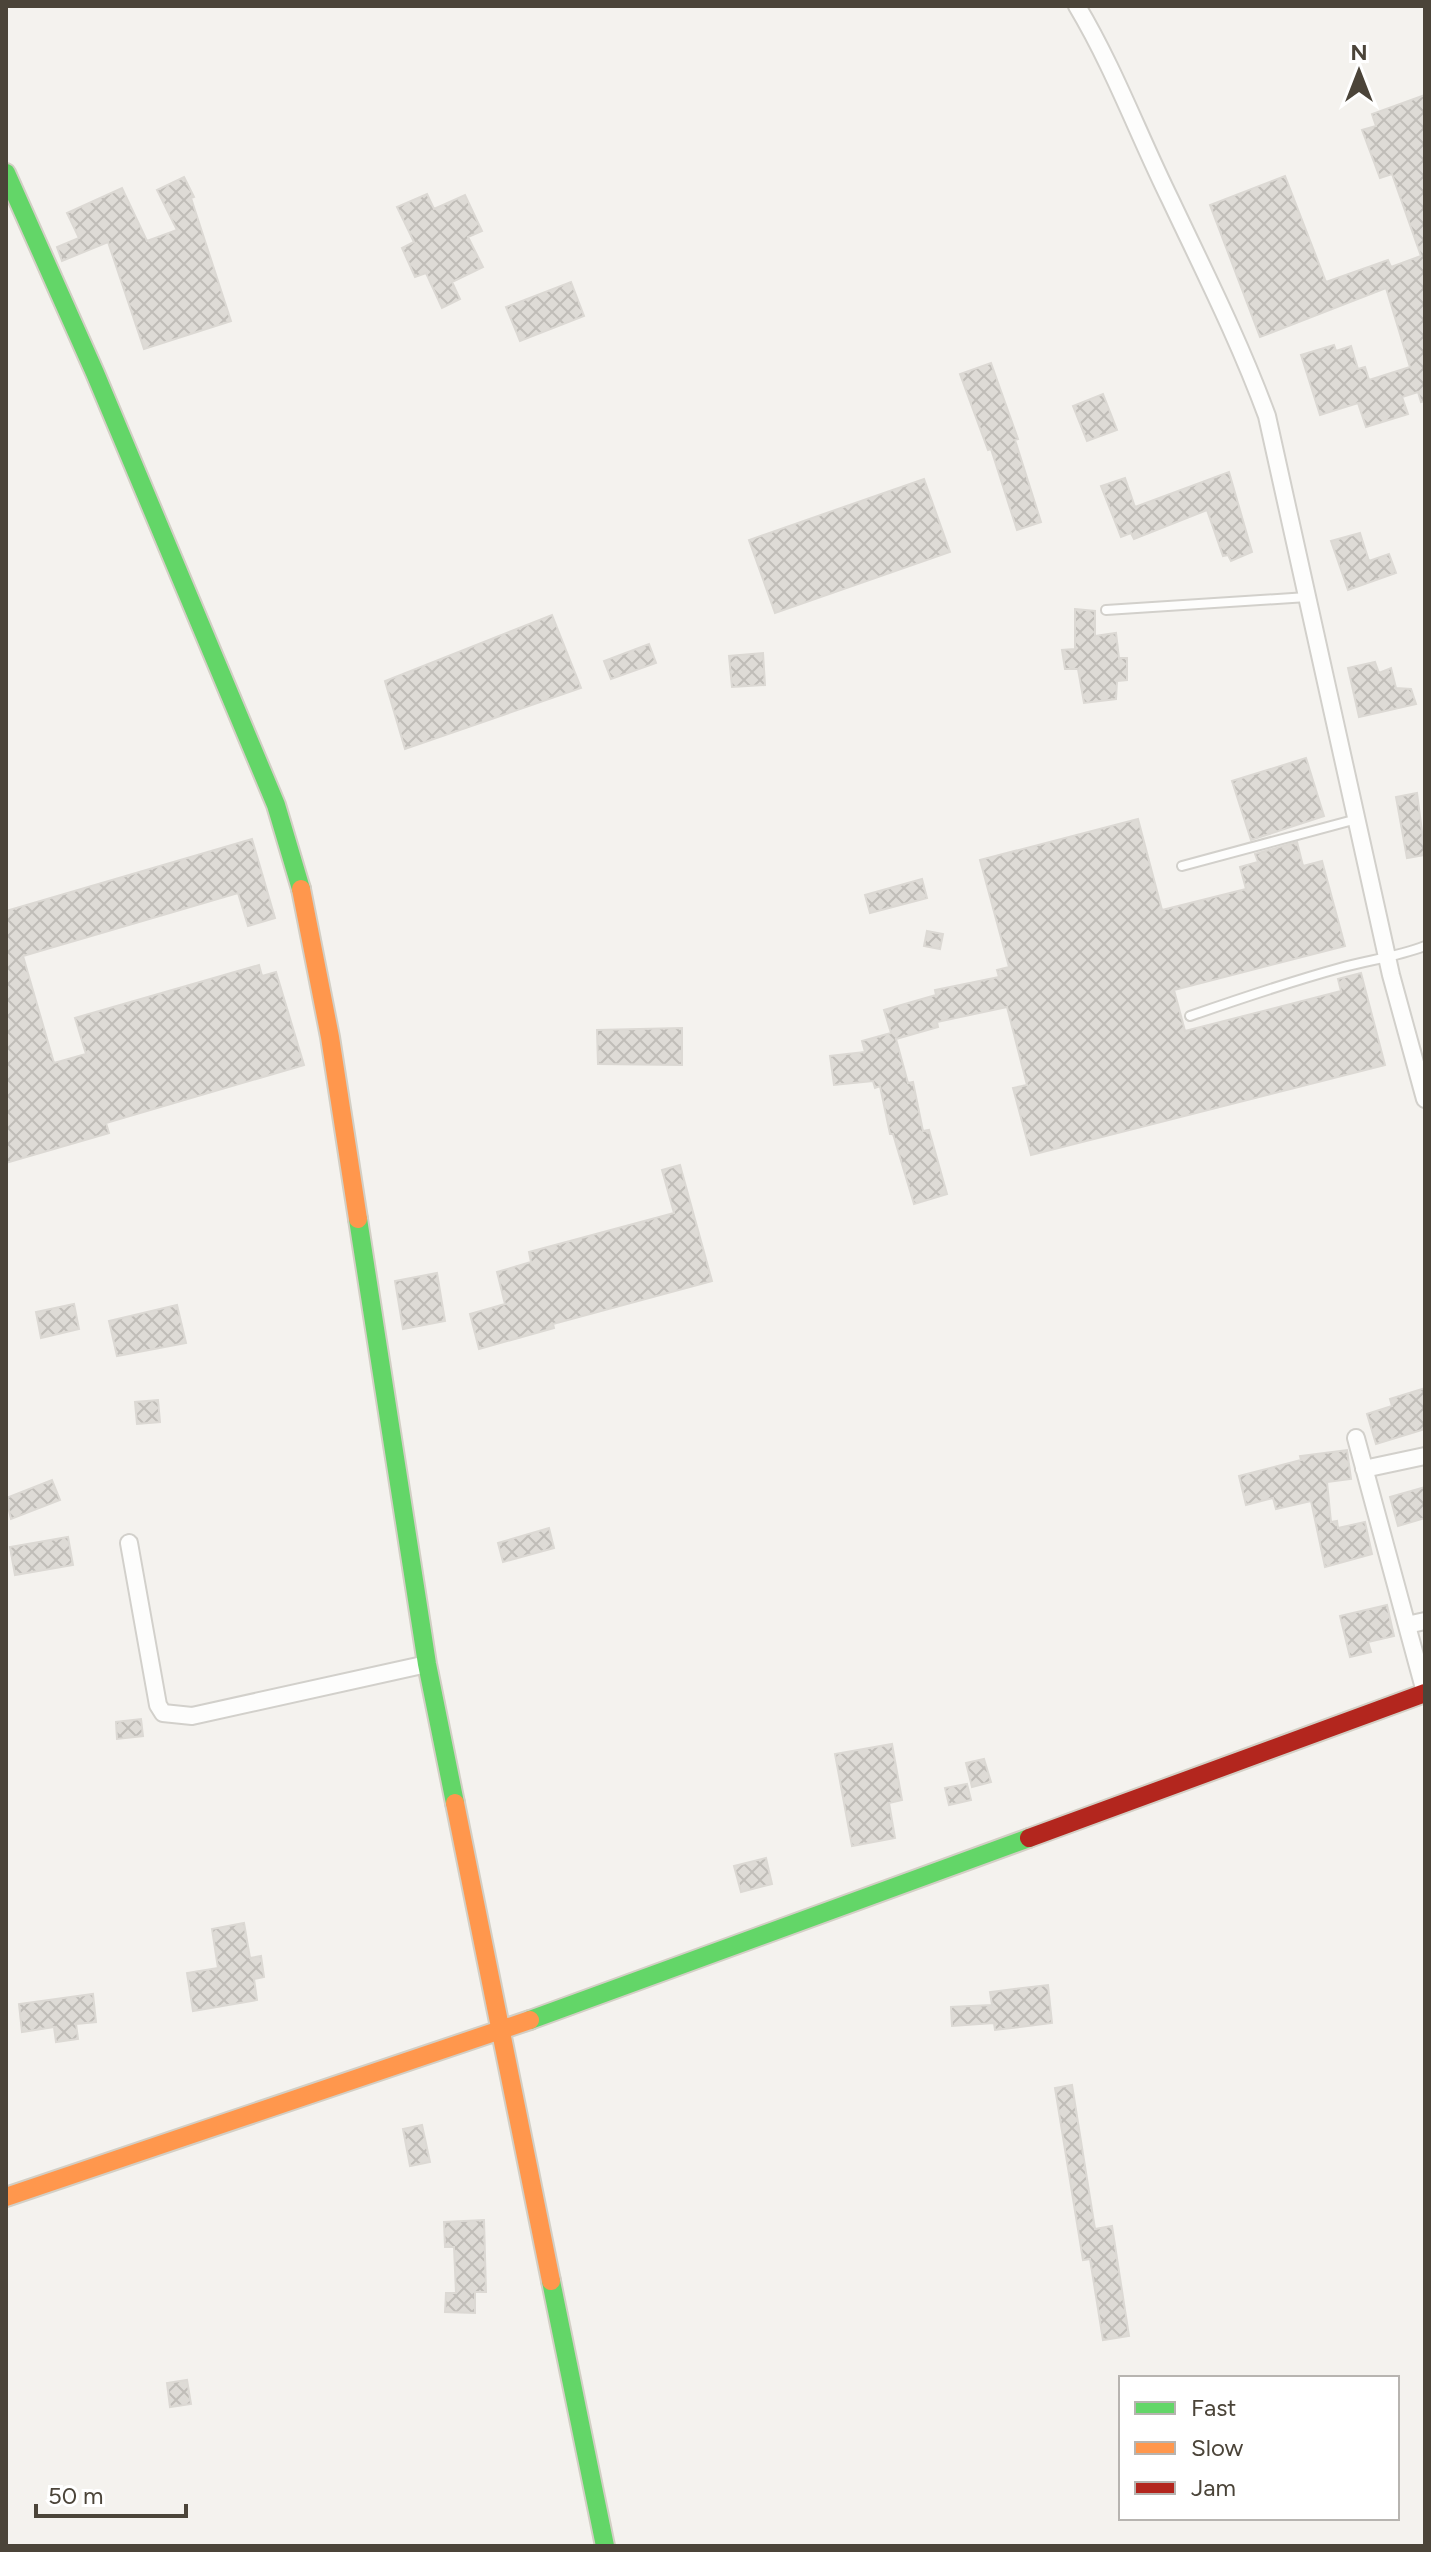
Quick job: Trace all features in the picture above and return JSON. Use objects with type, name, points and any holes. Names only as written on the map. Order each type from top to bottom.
[{"type":"street","points":[[1077,6],[1101,46],[1169,197],[1239,340],[1267,416],[1388,960],[1425,1099]]},
{"type":"street","points":[[6,173],[95,373],[291,841],[330,1037],[427,1664],[605,2546]]},
{"type":"street","points":[[6,2197],[499,2031],[1425,1692],[1356,1438]]},
{"type":"street","points":[[1364,1469],[1425,1456]]},
{"type":"street","points":[[129,1543],[158,1705],[163,1713],[192,1716],[427,1664]]},
{"type":"street","points":[[1407,1625],[1425,1621]]},
{"type":"lane","points":[[1106,610],[1307,597]]},
{"type":"lane","points":[[1182,866],[1357,819]]},
{"type":"lane","points":[[1190,1016],[1310,976],[1388,960],[1425,946]]},
{"type":"building","points":[[1425,95],[1425,401],[1421,402],[1418,392],[1402,397],[1408,414],[1366,427],[1358,403],[1320,415],[1301,355],[1334,345],[1336,351],[1351,346],[1358,369],[1365,367],[1369,380],[1410,367],[1386,288],[1260,337],[1210,205],[1285,176],[1326,282],[1388,260],[1391,267],[1421,256],[1392,174],[1380,178],[1362,130],[1376,126],[1372,114]]},
{"type":"building","points":[[184,177],[194,197],[191,198],[231,321],[144,349],[108,242],[62,261],[57,247],[79,238],[67,213],[122,188],[147,241],[177,230],[157,190]]},
{"type":"building","points":[[427,194],[434,209],[465,195],[482,231],[468,237],[483,267],[452,282],[460,299],[442,308],[426,273],[415,277],[402,248],[414,242],[397,207]]},
{"type":"building","points":[[571,282],[584,316],[520,341],[506,307]]},
{"type":"building","points":[[991,363],[1018,439],[1015,440],[1041,522],[1017,530],[991,449],[988,450],[960,374]]},
{"type":"building","points":[[1103,394],[1117,430],[1087,441],[1073,406]]},
{"type":"building","points":[[1229,472],[1252,552],[1231,561],[1228,555],[1223,556],[1207,510],[1134,539],[1131,533],[1121,537],[1101,486],[1125,478],[1135,507]]},
{"type":"building","points":[[924,479],[950,552],[775,613],[749,540]]},
{"type":"building","points":[[1360,533],[1369,561],[1389,554],[1396,573],[1348,590],[1331,541]]},
{"type":"building","points":[[1075,609],[1095,611],[1095,636],[1116,633],[1119,658],[1127,658],[1127,680],[1117,681],[1116,699],[1084,703],[1078,669],[1065,669],[1062,650],[1075,649]]},
{"type":"building","points":[[552,615],[581,688],[405,749],[385,681]]},
{"type":"building","points":[[649,644],[656,663],[611,679],[604,661]]},
{"type":"building","points":[[763,653],[765,685],[732,687],[729,656]]},
{"type":"building","points":[[1375,662],[1379,673],[1391,668],[1396,688],[1411,689],[1416,704],[1359,717],[1348,668]]},
{"type":"building","points":[[1306,758],[1324,816],[1251,840],[1232,781]]},
{"type":"building","points":[[1417,793],[1425,855],[1407,858],[1396,797]]},
{"type":"building","points":[[1138,819],[1162,910],[1246,889],[1240,867],[1258,862],[1255,854],[1297,842],[1303,866],[1322,861],[1345,946],[1174,990],[1185,1031],[1341,991],[1338,979],[1361,973],[1385,1065],[1031,1155],[1013,1088],[1027,1085],[1007,1007],[937,1022],[938,1027],[896,1039],[908,1083],[913,1082],[923,1131],[929,1130],[947,1194],[914,1204],[893,1134],[890,1134],[880,1086],[875,1088],[873,1081],[834,1085],[830,1056],[865,1052],[862,1041],[891,1033],[884,1010],[936,995],[935,990],[999,977],[997,970],[1009,967],[980,860]]},
{"type":"building","points":[[252,839],[275,918],[248,926],[238,893],[23,956],[54,1063],[86,1054],[75,1018],[259,965],[262,976],[276,972],[304,1065],[106,1123],[109,1133],[6,1163],[6,911]]},
{"type":"building","points":[[922,879],[927,898],[870,913],[865,895]]},
{"type":"building","points":[[927,931],[943,934],[940,949],[924,946]]},
{"type":"building","points":[[682,1028],[682,1065],[598,1064],[597,1030]]},
{"type":"building","points":[[680,1165],[712,1281],[553,1324],[554,1328],[479,1349],[470,1314],[505,1304],[497,1272],[531,1262],[529,1252],[674,1213],[662,1170]]},
{"type":"building","points":[[437,1273],[445,1321],[403,1329],[395,1281]]},
{"type":"building","points":[[74,1304],[79,1329],[41,1338],[36,1312]]},
{"type":"building","points":[[177,1305],[186,1343],[117,1356],[109,1321]]},
{"type":"building","points":[[1425,1388],[1425,1429],[1376,1444],[1367,1414],[1392,1406],[1390,1399]]},
{"type":"building","points":[[158,1400],[160,1422],[137,1424],[135,1402]]},
{"type":"building","points":[[1347,1450],[1351,1479],[1327,1482],[1331,1522],[1337,1521],[1338,1528],[1365,1522],[1372,1554],[1325,1567],[1311,1501],[1276,1509],[1273,1498],[1246,1505],[1239,1476],[1301,1460],[1300,1456]]},
{"type":"building","points":[[52,1480],[60,1500],[11,1519],[6,1498]]},
{"type":"building","points":[[1425,1487],[1425,1518],[1398,1526],[1390,1497]]},
{"type":"building","points":[[549,1528],[554,1548],[503,1562],[498,1543]]},
{"type":"building","points":[[68,1537],[73,1565],[15,1575],[10,1547]]},
{"type":"building","points":[[1387,1605],[1394,1636],[1368,1642],[1371,1652],[1350,1657],[1340,1616]]},
{"type":"building","points":[[141,1719],[143,1736],[117,1739],[116,1722]]},
{"type":"building","points":[[892,1744],[902,1800],[889,1803],[895,1838],[852,1846],[835,1754]]},
{"type":"building","points":[[984,1759],[991,1782],[972,1787],[966,1763]]},
{"type":"building","points":[[967,1784],[971,1800],[949,1805],[945,1788]]},
{"type":"building","points":[[766,1858],[772,1884],[741,1892],[734,1866]]},
{"type":"building","points":[[244,1923],[250,1958],[261,1956],[264,1977],[254,1979],[257,2000],[193,2011],[187,1973],[218,1968],[212,1929]]},
{"type":"building","points":[[1048,1985],[1052,2023],[995,2030],[994,2023],[952,2026],[951,2007],[992,2005],[990,1992]]},
{"type":"building","points":[[93,1994],[96,2022],[76,2024],[78,2039],[56,2042],[54,2027],[22,2032],[19,2004]]},
{"type":"building","points":[[1072,2085],[1095,2229],[1112,2226],[1129,2336],[1103,2340],[1090,2259],[1083,2260],[1055,2088]]},
{"type":"building","points":[[422,2125],[430,2162],[410,2166],[403,2129]]},
{"type":"building","points":[[484,2220],[486,2292],[475,2292],[475,2313],[445,2312],[446,2293],[456,2293],[454,2247],[445,2247],[444,2222]]},
{"type":"building","points":[[187,2380],[191,2404],[170,2407],[167,2383]]},
{"type":"traffic: fast","points":[[6,173],[95,373],[276,805],[301,889]]},
{"type":"traffic: fast","points":[[358,1219],[427,1664],[455,1803]]},
{"type":"traffic: fast","points":[[530,2020],[1029,1838]]},
{"type":"traffic: fast","points":[[551,2281],[605,2546]]},
{"type":"traffic: slow","points":[[301,889],[330,1037],[358,1219]]},
{"type":"traffic: slow","points":[[455,1803],[551,2281]]},
{"type":"traffic: slow","points":[[6,2197],[530,2020]]},
{"type":"traffic: jam","points":[[1029,1838],[1425,1693]]}]
